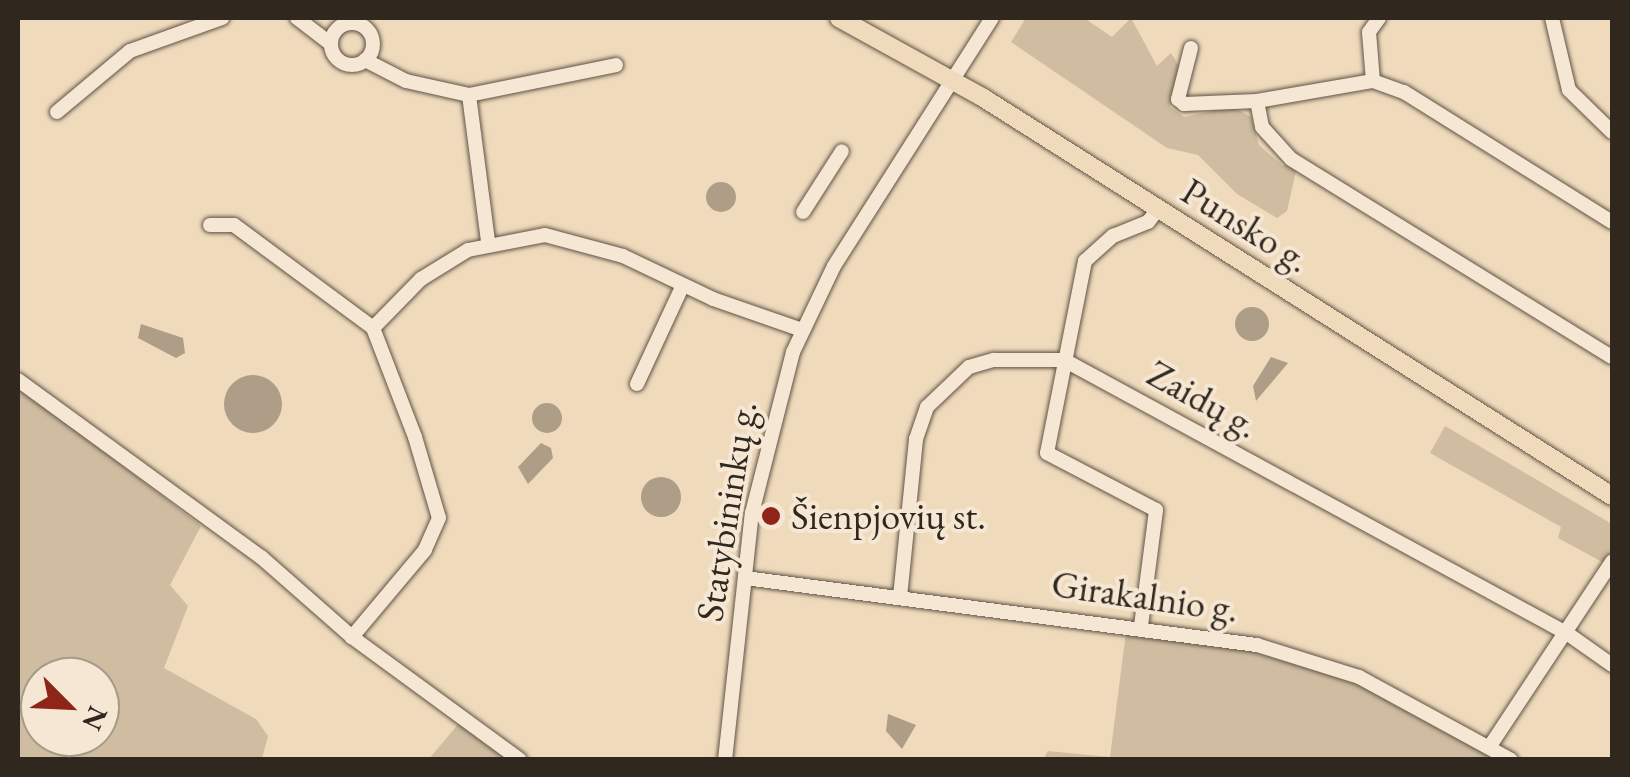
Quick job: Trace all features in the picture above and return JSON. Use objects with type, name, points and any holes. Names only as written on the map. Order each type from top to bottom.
[{"type":"main road","name":"Punsko g.","points":[[839,18],[952,80],[1612,496]]},
{"type":"street","points":[[57,112],[130,51],[222,18]]},
{"type":"street","points":[[298,18],[331,44],[346,64],[365,60],[406,81],[469,95],[616,65]]},
{"type":"street","name":"Statybininkų g.","points":[[725,760],[744,578],[763,451],[802,330],[834,266],[992,18]]},
{"type":"street","points":[[1373,82],[1369,32],[1380,18]]},
{"type":"street","points":[[1552,18],[1569,90],[1612,132]]},
{"type":"street","points":[[331,44],[338,27],[363,26],[372,42],[365,60]]},
{"type":"street","points":[[1191,48],[1178,99],[1194,105],[1257,101],[1373,82],[1404,92],[1612,222]]},
{"type":"street","points":[[469,95],[488,242]]},
{"type":"street","points":[[1257,101],[1262,127],[1291,159],[1612,357]]},
{"type":"street","points":[[803,212],[842,151]]},
{"type":"street","points":[[1140,626],[1156,510],[1047,453],[1085,261],[1112,236],[1148,222],[1158,208]]},
{"type":"street","points":[[210,225],[234,225],[372,328],[439,518],[424,550],[352,637]]},
{"type":"street","points":[[372,328],[421,279],[488,242],[566,239],[623,256],[683,285],[802,330]]},
{"type":"street","points":[[637,384],[683,285]]},
{"type":"street","name":"Zaidų g.","points":[[900,596],[916,439],[928,408],[968,368],[994,360],[1064,360],[1568,634],[1612,665]]},
{"type":"street","points":[[18,380],[262,558],[352,637],[520,760]]},
{"type":"street","points":[[1490,746],[1568,634],[1612,562]]},
{"type":"street","name":"Girakalnio g.","points":[[744,578],[1140,626],[1326,664],[1511,760]]},
{"type":"shaded area","points":[[1026,18],[1084,18],[1112,37],[1131,18],[1157,66],[1171,53],[1179,66],[1170,107],[1184,117],[1233,107],[1251,117],[1259,145],[1283,166],[1289,162],[1296,171],[1287,211],[1277,218],[1237,194],[1198,155],[1167,148],[1011,42]]},
{"type":"shaded area","points":[[721,182],[731,187],[736,197],[731,207],[721,212],[711,207],[706,197],[711,187]]},
{"type":"shaded area","points":[[1252,307],[1264,312],[1269,324],[1264,336],[1252,341],[1240,336],[1235,324],[1240,312]]},
{"type":"shaded area","points":[[141,324],[183,338],[185,353],[176,358],[138,338]]},
{"type":"shaded area","points":[[1271,357],[1288,363],[1256,401],[1253,386]]},
{"type":"shaded area","points":[[253,375],[273,384],[282,404],[273,424],[253,433],[233,424],[224,404],[233,384]]},
{"type":"shaded area","points":[[18,385],[201,526],[170,585],[188,606],[164,668],[256,719],[268,736],[262,759],[18,759]]},
{"type":"shaded area","points":[[547,403],[558,407],[562,418],[558,429],[547,433],[536,429],[532,418],[536,407]]},
{"type":"shaded area","points":[[1445,426],[1612,524],[1612,550],[1604,563],[1558,538],[1561,527],[1430,453]]},
{"type":"shaded area","points":[[541,443],[551,448],[553,458],[528,484],[518,467]]},
{"type":"shaded area","points":[[661,477],[675,483],[681,497],[675,511],[661,517],[647,511],[641,497],[647,483]]},
{"type":"shaded area","points":[[1126,632],[1242,649],[1350,678],[1502,760],[1043,760],[1048,751],[1110,757]]},
{"type":"shaded area","points":[[888,714],[916,725],[902,749],[886,731]]},
{"type":"shaded area","points":[[460,722],[507,759],[428,760]]},
{"type":"place","name":"Šienpjovių st.","points":[[771,516]]}]
